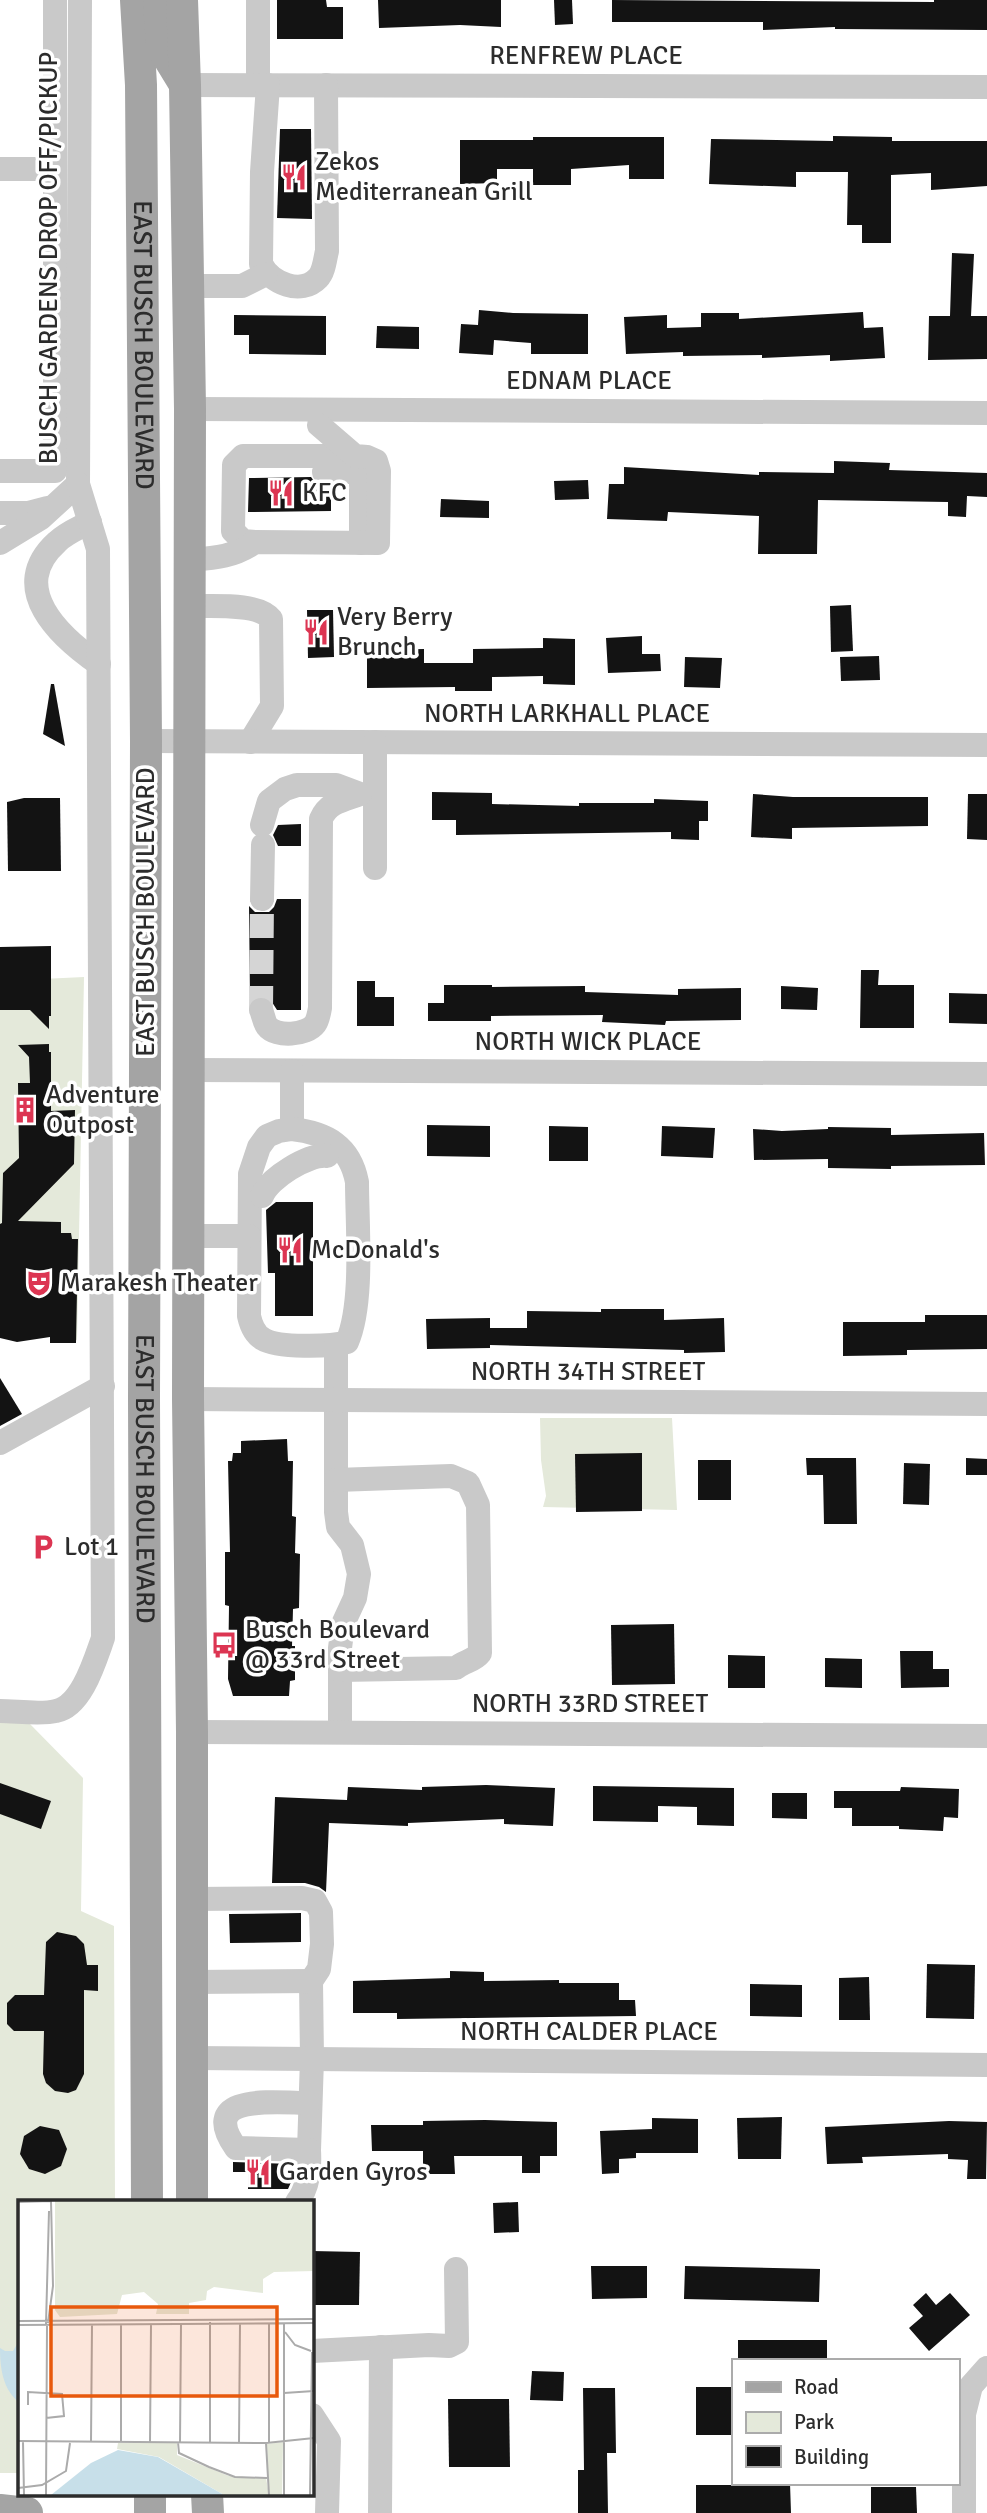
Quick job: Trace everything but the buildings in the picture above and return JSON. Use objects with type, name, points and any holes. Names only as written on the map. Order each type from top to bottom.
[{"type":"main road","name":"EAST BUSCH BOULEVARD","points":[[136,0],[142,147],[146,741],[144,1171],[147,2200]]},
{"type":"main road","points":[[159,0],[162,47],[186,85]]},
{"type":"main road","name":"EAST BUSCH BOULEVARD","points":[[182,0],[186,85],[190,409],[188,1399],[192,1732],[192,2200]]},
{"type":"main road","points":[[142,147],[160,157],[169,175],[171,372],[176,387],[190,409]]},
{"type":"main road","points":[[144,1171],[160,1321],[170,1362],[188,1399]]},
{"type":"main road","points":[[145,1817],[157,1983],[164,2031],[172,2048],[191,2058]]},
{"type":"main road","points":[[0,2497],[18,2495]]},
{"type":"main road","points":[[0,2510],[27,2513]]},
{"type":"street","points":[[0,471],[55,471],[55,0]]},
{"type":"street","name":"BUSCH GARDENS DROP OFF/PICKUP","points":[[0,543],[41,518],[78,484],[79,0]]},
{"type":"street","points":[[258,0],[263,85],[261,264],[266,274],[283,285],[309,284],[320,276],[327,251],[326,85]]},
{"type":"street","name":"RENFREW PLACE","points":[[186,85],[987,87]]},
{"type":"street","points":[[0,169],[55,169]]},
{"type":"street","points":[[188,286],[242,286],[266,274]]},
{"type":"street","name":"EDNAM PLACE","points":[[190,409],[318,417],[987,413]]},
{"type":"street","points":[[302,455],[316,435],[318,417]]},
{"type":"street","points":[[318,417],[355,456]]},
{"type":"street","points":[[243,456],[355,456],[376,461],[379,471],[378,543],[243,541],[233,531],[234,465],[243,456]]},
{"type":"street","points":[[234,497],[242,472],[356,472],[361,481],[361,543]]},
{"type":"street","points":[[0,1711],[56,1711],[69,1705],[82,1690],[103,1638],[98,549],[78,484]]},
{"type":"street","points":[[0,513],[28,513],[55,506]]},
{"type":"street","points":[[90,522],[59,540],[48,551],[40,564],[37,580],[44,611],[57,630],[99,664]]},
{"type":"street","points":[[189,560],[224,557],[242,552],[256,542]]},
{"type":"street","points":[[189,606],[248,608],[266,612],[271,619],[272,706],[250,742]]},
{"type":"street","name":"NORTH LARKHALL PLACE","points":[[146,741],[987,746]]},
{"type":"street","points":[[375,868],[368,794],[376,742]]},
{"type":"street","points":[[262,899],[263,835],[269,801],[285,789],[297,785],[336,785],[368,794]]},
{"type":"street","points":[[261,1010],[268,1027],[277,1032],[300,1032],[317,1023],[320,1008],[321,819],[331,804],[368,794]]},
{"type":"street","name":"NORTH WICK PLACE","points":[[188,1070],[987,1074]]},
{"type":"street","points":[[292,1071],[292,1129]]},
{"type":"street","points":[[279,1130],[313,1132],[343,1150],[354,1165],[356,1225],[357,1305],[353,1328],[347,1342],[336,1345],[275,1343],[262,1339],[252,1329],[249,1316],[250,1174],[253,1160],[267,1136],[279,1130]]},
{"type":"street","points":[[262,1339],[262,1196],[268,1162],[274,1153],[283,1147],[304,1145],[327,1156],[338,1168],[342,1201],[356,1225]]},
{"type":"street","points":[[188,1236],[249,1236]]},
{"type":"street","points":[[336,1345],[338,1527],[352,1545],[359,1574],[355,1598],[343,1624],[340,1648],[340,1732]]},
{"type":"street","points":[[0,1443],[103,1386]]},
{"type":"street","name":"NORTH 34TH STREET","points":[[188,1399],[987,1405]]},
{"type":"street","points":[[336,1480],[451,1476],[468,1483],[478,1505],[480,1653],[475,1659],[462,1662],[456,1668],[340,1670]]},
{"type":"street","name":"NORTH 33RD STREET","points":[[192,1732],[987,1736]]},
{"type":"street","points":[[191,1899],[302,1898],[315,1901],[321,1912],[322,1944],[319,1969],[311,1981],[310,2169],[298,2200]]},
{"type":"street","points":[[191,1982],[311,1981]]},
{"type":"street","name":"NORTH CALDER PLACE","points":[[191,2058],[987,2065]]},
{"type":"street","points":[[309,2103],[245,2103],[234,2107],[227,2116],[227,2135],[236,2148],[309,2150]]},
{"type":"street","points":[[313,2351],[449,2346],[457,2342],[456,2269]]},
{"type":"street","points":[[380,2513],[381,2347]]},
{"type":"street","points":[[964,2513],[964,2414],[971,2386],[987,2368]]},
{"type":"street","points":[[313,2417],[329,2441],[327,2513]]},
{"type":"green space","points":[[84,977],[77,1340],[0,1329],[0,981]]},
{"type":"green space","points":[[540,1418],[672,1418],[677,1510],[543,1507],[546,1496],[541,1460]]},
{"type":"green space","points":[[0,1723],[29,1723],[83,1778],[81,1911],[114,1926],[115,2200],[18,2200],[18,2473],[0,2473]]},
{"type":"water","points":[[18,2343],[18,2401],[9,2391],[4,2378],[0,2348],[13,2351]]},
{"type":"tunnel","points":[[261,1010],[262,899]]},
{"type":"place","name":"Zekos Mediterranean Grill","points":[[294,177]]},
{"type":"place","name":"KFC","points":[[281,493]]},
{"type":"place","name":"Very Berry Brunch","points":[[316,632]]},
{"type":"place","name":"Adventure Outpost","points":[[25,1110]]},
{"type":"place","name":"McDonald's","points":[[290,1250]]},
{"type":"place","name":"Marakesh Theater","points":[[39,1283]]},
{"type":"place","name":"Lot 1","points":[[43,1547]]},
{"type":"place","name":"Busch Boulevard @ 33rd Street","points":[[224,1645]]},
{"type":"place","name":"Garden Gyros","points":[[258,2172]]}]
